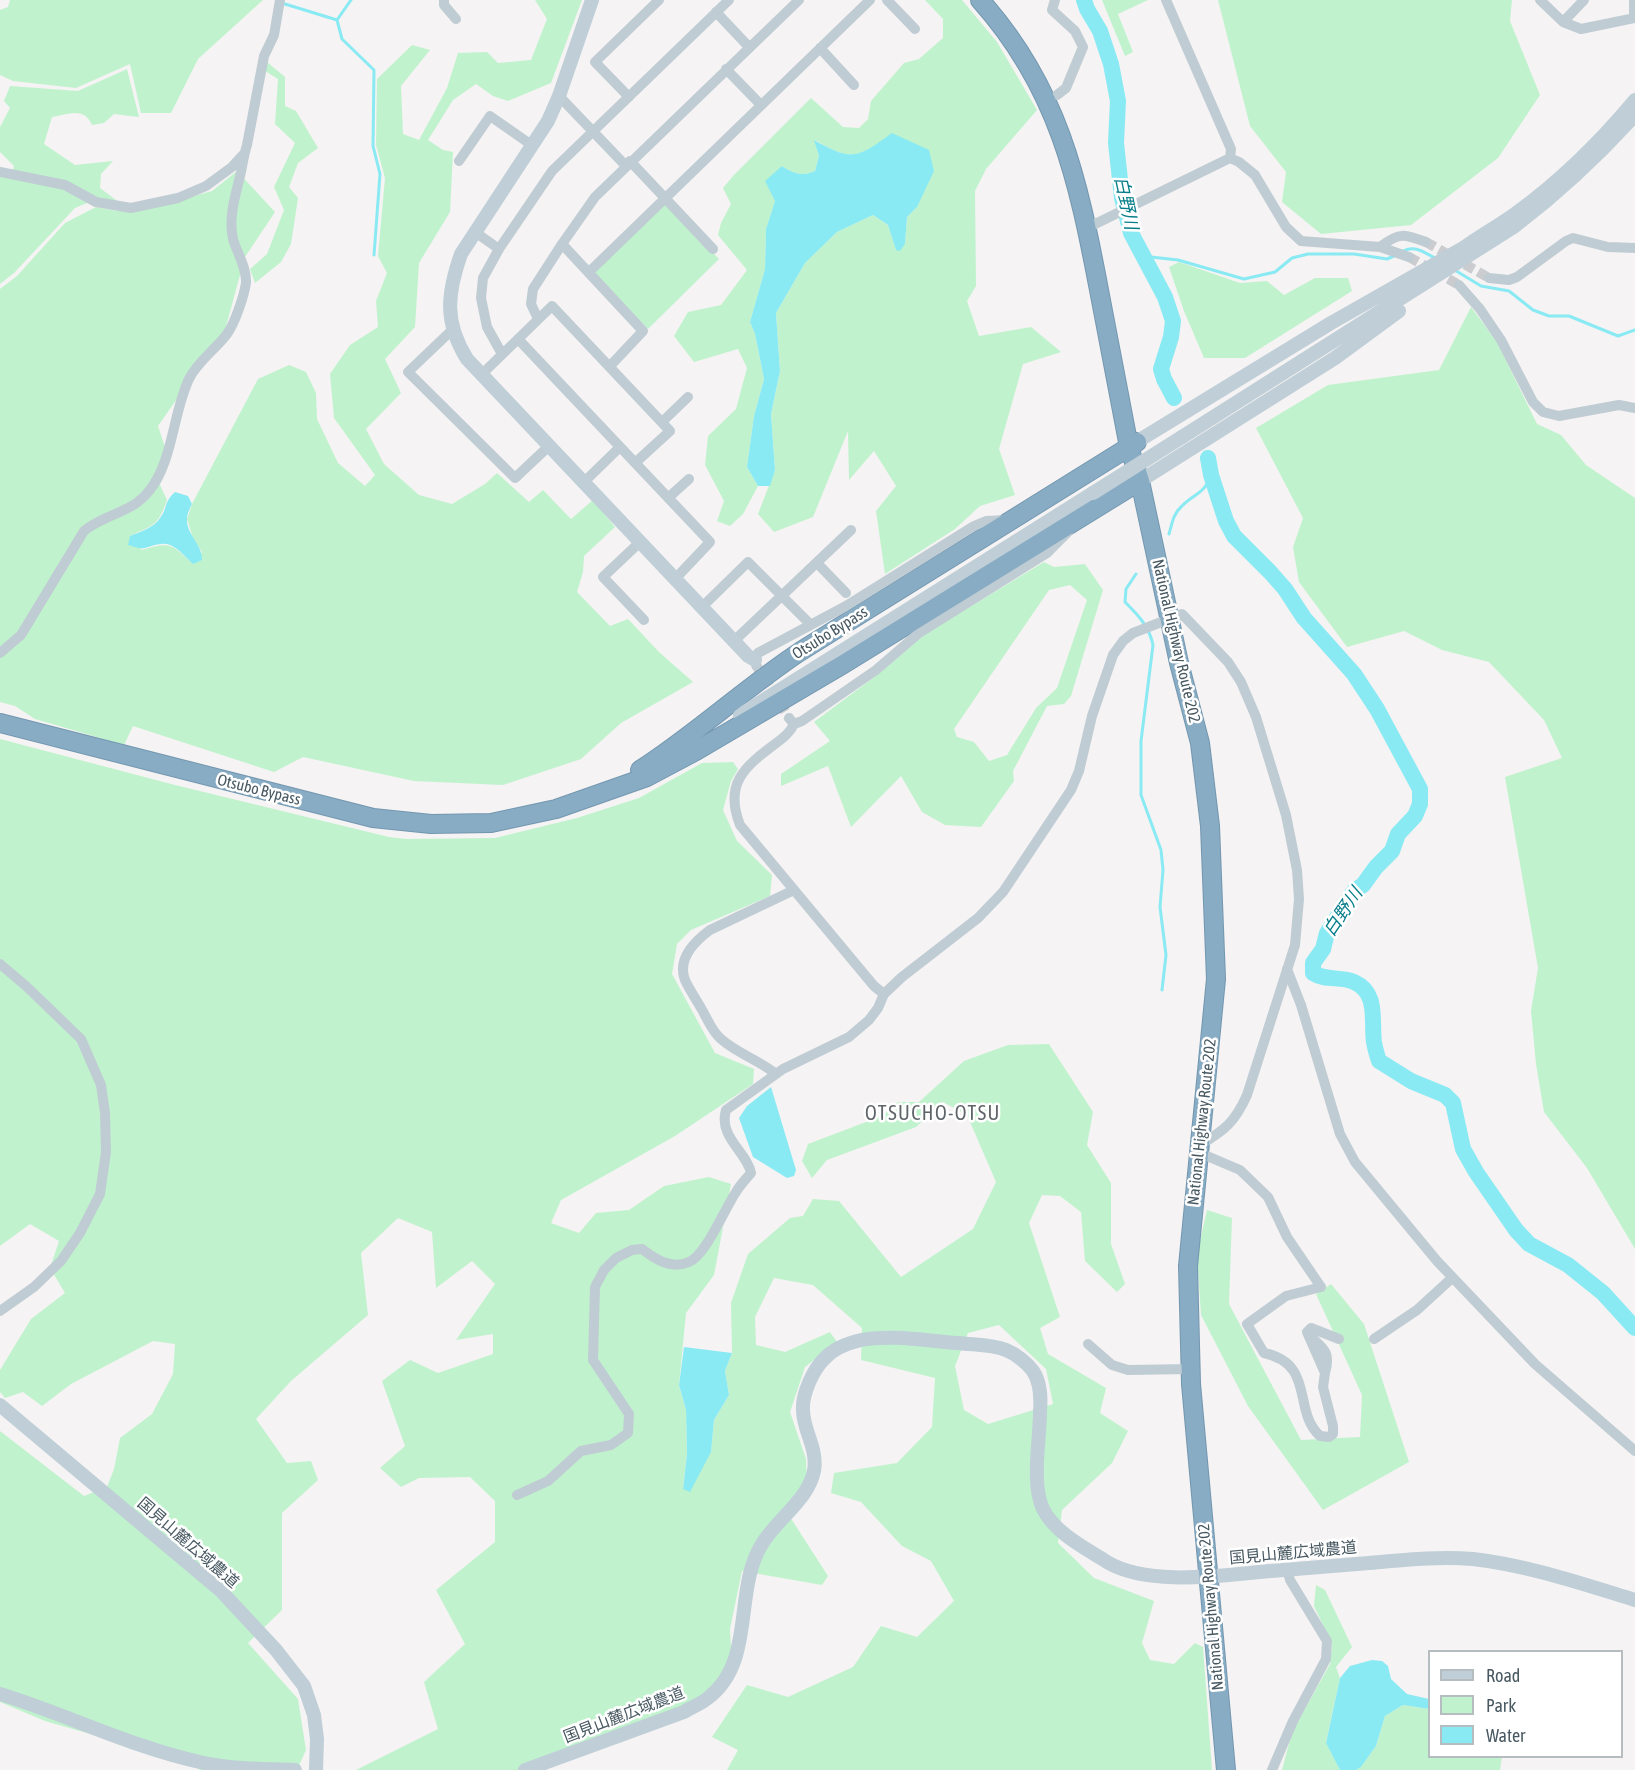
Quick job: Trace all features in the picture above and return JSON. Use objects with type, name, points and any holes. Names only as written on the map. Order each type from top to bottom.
[{"type":"highway","name":"National Highway Route 202","points":[[980,0],[1006,31],[1046,98],[1074,171],[1100,222]]},
{"type":"highway","name":"National Highway Route 202","points":[[995,0],[1034,54],[1057,95],[1100,222],[1140,481],[1179,663],[1200,743],[1210,826],[1216,979],[1188,1266],[1190,1369],[1226,1770]]},
{"type":"highway","name":"Otsubo Bypass","points":[[522,818],[584,797],[636,772],[681,742],[775,669],[1133,444]]},
{"type":"highway","name":"Otsubo Bypass","points":[[0,723],[373,818],[421,824],[461,825],[522,818],[586,800],[647,777],[696,751],[842,665],[1140,481]]},
{"type":"street","points":[[0,653],[21,635],[84,531],[96,521],[133,507],[150,490],[164,461],[188,381],[196,367],[226,335],[234,322],[246,283],[245,272],[233,237],[231,212],[243,155],[248,145],[264,56],[274,35],[279,0]]},
{"type":"street","points":[[444,0],[444,5],[456,19]]},
{"type":"street","points":[[591,0],[548,122],[461,254],[454,275],[449,310],[452,330],[467,359],[755,662],[758,653],[846,606],[974,526],[986,521],[1011,520]]},
{"type":"street","points":[[629,97],[596,62],[659,0]]},
{"type":"street","points":[[502,354],[487,327],[481,298],[483,278],[500,249],[552,171],[729,0]]},
{"type":"street","points":[[538,319],[531,304],[533,289],[595,197],[799,0]]},
{"type":"street","points":[[589,272],[870,0]]},
{"type":"street","points":[[887,0],[915,29]]},
{"type":"street","points":[[1056,0],[1052,10],[1075,31],[1083,47],[1066,88],[1057,95]]},
{"type":"street","points":[[1166,0],[1231,148],[1230,158]]},
{"type":"street","points":[[1540,0],[1563,22],[1581,29],[1635,17],[1634,0]]},
{"type":"street","points":[[1563,22],[1584,0]]},
{"type":"street","points":[[716,12],[749,46]]},
{"type":"street","points":[[819,48],[854,85]]},
{"type":"street","points":[[726,69],[760,104]]},
{"type":"street","points":[[559,96],[713,249]]},
{"type":"street","points":[[1133,444],[1331,323],[1463,248],[1514,215],[1563,174],[1635,100]]},
{"type":"street","points":[[1140,481],[1335,358],[1547,201],[1615,138],[1635,115]]},
{"type":"street","points":[[459,160],[490,116],[533,146]]},
{"type":"street","points":[[0,172],[65,185],[96,202],[131,208],[177,198],[206,186],[232,167],[243,155]]},
{"type":"street","points":[[1100,222],[1230,158]]},
{"type":"street","points":[[1230,158],[1255,175],[1286,227],[1301,241],[1380,247],[1409,257]]},
{"type":"street","points":[[474,232],[500,249]]},
{"type":"street","points":[[1380,247],[1392,238],[1407,235],[1426,242]]},
{"type":"street","points":[[1489,278],[1509,280],[1517,277],[1566,241],[1574,238],[1608,247],[1635,248]]},
{"type":"street","points":[[562,243],[643,331],[610,366]]},
{"type":"street","points":[[586,800],[670,759],[1485,246]]},
{"type":"street","points":[[1386,310],[1463,248]]},
{"type":"street","points":[[1459,285],[1480,309],[1501,340],[1533,402],[1544,412],[1558,416],[1619,405],[1635,408]]},
{"type":"street","points":[[481,375],[552,306],[670,431],[635,463]]},
{"type":"street","points":[[452,330],[408,372],[515,478],[549,446]]},
{"type":"street","points":[[518,339],[710,542],[675,579]]},
{"type":"street","points":[[662,422],[688,397]]},
{"type":"street","points":[[584,482],[620,447]]},
{"type":"street","points":[[668,498],[689,479]]},
{"type":"street","points":[[884,994],[874,986],[740,825],[733,808],[735,789],[742,772],[791,732],[791,721],[802,721],[876,670],[919,633],[1047,553],[1087,513]]},
{"type":"street","points":[[734,641],[851,530]]},
{"type":"street","points":[[640,542],[603,577],[644,620]]},
{"type":"street","points":[[702,607],[748,562],[811,625]]},
{"type":"street","points":[[817,562],[846,593]]},
{"type":"street","points":[[517,1495],[548,1481],[581,1451],[611,1445],[628,1432],[628,1414],[593,1360],[595,1287],[604,1270],[616,1258],[632,1250],[642,1249],[656,1260],[675,1264],[690,1262],[704,1248],[735,1192],[751,1173],[749,1166],[733,1145],[724,1119],[726,1110],[783,1069],[849,1037],[869,1020],[884,994],[902,976],[978,918],[1003,892],[1071,790],[1079,771],[1092,716],[1113,655],[1132,633],[1182,614],[1228,662],[1241,682],[1256,717],[1286,815],[1297,870],[1298,919],[1295,945],[1259,1060],[1237,1116],[1200,1149],[1240,1170],[1268,1197],[1287,1237],[1321,1287],[1286,1296],[1247,1324],[1264,1353],[1285,1360],[1299,1382],[1312,1429],[1320,1436],[1329,1437],[1333,1434],[1333,1426],[1323,1387],[1325,1373],[1307,1332],[1311,1328],[1339,1339]]},
{"type":"street","points":[[776,1074],[718,1037],[684,979],[683,967],[690,948],[710,930],[794,890]]},
{"type":"street","points":[[0,964],[81,1039],[101,1085],[105,1113],[106,1152],[100,1194],[80,1233],[61,1261],[34,1287],[0,1311]]},
{"type":"street","points":[[1287,969],[1301,1005],[1346,1147],[1355,1162],[1452,1278],[1535,1364],[1635,1451]]},
{"type":"street","points":[[1374,1339],[1417,1310],[1452,1278]]},
{"type":"street","name":"国見山麓広域農道","points":[[525,1770],[684,1712],[708,1698],[724,1682],[733,1664],[740,1639],[752,1566],[762,1544],[802,1495],[814,1472],[815,1456],[802,1409],[814,1372],[824,1358],[838,1348],[852,1342],[876,1338],[987,1346],[1007,1350],[1021,1359],[1033,1371],[1038,1381],[1041,1397],[1037,1484],[1043,1508],[1053,1522],[1089,1551],[1115,1567],[1136,1574],[1208,1577],[1422,1558],[1474,1560],[1539,1572],[1635,1600]]},
{"type":"street","points":[[1088,1344],[1112,1365],[1128,1370],[1190,1369]]},
{"type":"street","name":"国見山麓広域農道","points":[[0,1405],[221,1591],[268,1641],[304,1686],[314,1715],[317,1739],[316,1770]]},
{"type":"street","points":[[1272,1770],[1293,1721],[1326,1659],[1327,1641],[1290,1580],[1287,1569]]},
{"type":"street","points":[[0,1694],[159,1751],[205,1763],[268,1770],[295,1770]]},
{"type":"green space","points":[[10,0],[263,0],[198,59],[171,113],[141,113],[130,64],[76,88],[13,81],[0,75],[0,10],[8,7]]},
{"type":"green space","points":[[535,0],[582,0],[551,83],[508,101],[493,96],[476,84],[453,100],[428,140],[443,150],[453,152],[450,212],[419,263],[415,327],[385,359],[401,393],[366,429],[384,464],[419,495],[452,504],[485,484],[497,473],[529,502],[543,490],[571,519],[593,500],[615,527],[584,556],[583,572],[577,592],[610,626],[628,619],[659,652],[693,682],[621,723],[581,759],[503,785],[414,781],[303,757],[274,772],[133,726],[124,745],[35,719],[15,706],[0,702],[0,289],[17,276],[65,223],[96,207],[117,211],[172,202],[212,191],[237,171],[275,212],[245,257],[225,330],[158,426],[166,450],[160,485],[167,500],[164,509],[154,524],[130,536],[142,550],[170,546],[193,564],[202,552],[193,538],[187,519],[192,504],[258,379],[289,365],[306,372],[316,393],[317,419],[338,463],[365,486],[375,475],[334,418],[330,374],[350,345],[378,327],[376,301],[387,273],[378,256],[385,178],[376,145],[377,79],[412,45],[430,50],[401,86],[403,134],[419,140],[447,88],[458,53],[487,52],[498,63],[531,60],[547,19]]},
{"type":"green space","points":[[925,0],[962,0],[997,42],[1037,110],[986,169],[975,191],[976,286],[967,301],[979,336],[1031,327],[1061,352],[1023,364],[999,449],[1015,495],[980,506],[955,529],[885,574],[876,511],[896,486],[874,451],[849,480],[848,431],[813,517],[774,532],[758,514],[775,470],[771,414],[780,371],[776,313],[805,263],[837,232],[873,215],[888,225],[896,249],[905,244],[907,217],[917,207],[892,134],[871,148],[855,154],[838,152],[815,140],[819,156],[815,171],[805,174],[797,173],[782,166],[775,201],[766,229],[765,269],[750,322],[755,334],[764,379],[754,416],[747,467],[758,486],[743,514],[730,526],[717,521],[724,501],[705,465],[708,436],[736,409],[747,368],[738,349],[694,362],[674,336],[688,312],[721,305],[747,270],[718,235],[721,223],[731,204],[723,188],[811,98],[843,127],[859,128],[868,119],[871,101],[904,63],[919,59],[943,38],[943,19]]},
{"type":"green space","points":[[1102,0],[1148,0],[1118,14],[1133,52],[1125,56]]},
{"type":"green space","points":[[1218,0],[1512,0],[1510,21],[1540,95],[1498,158],[1411,225],[1321,234],[1282,202],[1286,172],[1250,126]]},
{"type":"green space","points":[[267,62],[285,77],[285,106],[296,111],[318,148],[298,163],[289,187],[298,198],[291,244],[281,262],[255,283],[250,269],[267,254],[284,210],[274,187],[295,143],[275,124],[278,79],[265,71]]},
{"type":"green space","points":[[127,69],[139,117],[114,114],[104,123],[92,125],[85,116],[75,113],[52,117],[44,144],[75,165],[113,161],[101,174],[100,188],[120,203],[94,200],[75,208],[14,273],[0,284],[0,175],[11,176],[14,166],[0,152],[0,127],[10,108],[4,101],[10,86],[78,91]]},
{"type":"green space","points":[[664,203],[719,259],[648,329],[594,272]]},
{"type":"green space","points":[[1179,262],[1240,283],[1267,281],[1284,295],[1315,278],[1348,278],[1352,291],[1245,358],[1204,358],[1169,267]]},
{"type":"green space","points":[[1471,307],[1497,342],[1537,424],[1561,435],[1586,465],[1635,498],[1635,1249],[1587,1168],[1544,1112],[1536,1064],[1531,1011],[1538,968],[1505,777],[1562,758],[1544,720],[1489,662],[1442,650],[1404,631],[1347,647],[1299,582],[1293,547],[1303,518],[1256,428],[1328,385],[1439,370]]},
{"type":"green space","points":[[1044,562],[1054,567],[1085,564],[1103,590],[1071,696],[1064,704],[1047,706],[1013,771],[1014,781],[981,827],[945,825],[922,812],[901,776],[851,827],[828,766],[781,786],[781,774],[830,741],[814,722],[881,672],[925,634]],"holes":[[[1070,585],[1087,600],[1057,688],[1036,708],[1007,755],[989,761],[974,742],[957,737],[954,729],[1049,590]]]},
{"type":"green space","points":[[0,739],[175,785],[389,837],[406,839],[495,838],[577,818],[639,798],[702,763],[733,762],[738,769],[731,781],[723,810],[737,841],[772,875],[770,896],[691,930],[677,944],[672,974],[715,1053],[754,1069],[753,1084],[675,1136],[561,1200],[551,1223],[579,1233],[596,1213],[629,1210],[664,1186],[709,1177],[731,1184],[714,1275],[686,1313],[679,1385],[686,1410],[687,1454],[683,1488],[711,1452],[714,1420],[729,1395],[725,1371],[732,1353],[731,1303],[748,1254],[790,1218],[803,1216],[813,1199],[839,1201],[901,1277],[973,1229],[996,1182],[967,1115],[943,1102],[916,1127],[827,1160],[812,1178],[802,1161],[808,1144],[882,1116],[898,1102],[919,1102],[964,1061],[1008,1045],[1049,1044],[1093,1112],[1087,1145],[1111,1183],[1111,1244],[1125,1284],[1117,1292],[1085,1261],[1081,1212],[1060,1196],[1042,1195],[1029,1223],[1060,1317],[1040,1328],[1048,1354],[1106,1388],[1100,1413],[1128,1431],[1112,1463],[1062,1510],[1058,1543],[1094,1578],[1154,1601],[1142,1643],[1150,1660],[1174,1664],[1195,1643],[1203,1647],[1212,1770],[727,1770],[738,1750],[712,1737],[747,1685],[788,1697],[853,1667],[881,1626],[917,1637],[954,1601],[931,1561],[902,1546],[861,1502],[831,1493],[834,1473],[897,1463],[932,1427],[935,1378],[861,1360],[862,1328],[813,1285],[774,1278],[755,1317],[756,1345],[785,1352],[830,1332],[837,1342],[805,1367],[790,1412],[806,1459],[807,1496],[790,1517],[828,1576],[822,1585],[742,1571],[730,1629],[732,1667],[688,1716],[530,1761],[518,1770],[356,1770],[438,1729],[424,1682],[465,1644],[436,1590],[495,1542],[495,1501],[470,1477],[419,1478],[401,1487],[380,1468],[405,1446],[382,1381],[410,1360],[438,1373],[493,1354],[493,1334],[456,1340],[495,1284],[472,1261],[436,1288],[432,1232],[398,1218],[361,1253],[368,1315],[291,1381],[256,1419],[287,1463],[311,1461],[318,1480],[282,1513],[282,1610],[248,1643],[298,1699],[306,1750],[297,1770],[199,1770],[203,1759],[132,1746],[45,1721],[0,1702],[0,1431],[84,1496],[107,1487],[114,1469],[120,1438],[152,1414],[173,1374],[175,1344],[153,1341],[71,1384],[42,1406],[23,1392],[5,1398],[0,1392],[0,1370],[31,1319],[65,1293],[50,1268],[59,1241],[30,1224],[0,1246]],"holes":[[[999,1325],[1046,1369],[1053,1404],[988,1424],[964,1410],[955,1366],[968,1333]]]},
{"type":"green space","points":[[1207,1210],[1232,1218],[1229,1304],[1301,1440],[1360,1437],[1362,1395],[1316,1294],[1331,1284],[1364,1324],[1409,1462],[1323,1510],[1248,1406],[1201,1315],[1197,1254]]},
{"type":"green space","points":[[1316,1585],[1325,1590],[1352,1647],[1336,1667],[1340,1678],[1326,1742],[1340,1770],[1282,1770],[1292,1732],[1330,1664],[1332,1644],[1314,1606]]},
{"type":"green space","points":[[1403,1705],[1428,1709],[1428,1758],[1502,1758],[1500,1770],[1356,1770],[1361,1767],[1376,1746],[1385,1716]]},
{"type":"water","points":[[892,133],[929,150],[934,171],[917,207],[907,217],[905,244],[900,251],[896,250],[888,225],[873,215],[837,232],[805,263],[776,313],[780,371],[771,414],[775,470],[770,486],[758,486],[747,467],[754,416],[764,379],[755,334],[750,322],[765,269],[766,229],[775,201],[765,181],[782,166],[797,173],[805,174],[815,171],[819,156],[814,140],[838,152],[854,154],[871,148]]},
{"type":"water","points":[[175,492],[188,496],[192,504],[187,524],[202,555],[202,560],[193,564],[170,545],[161,544],[143,548],[128,545],[130,536],[157,521]]},
{"type":"water","points":[[771,1087],[796,1170],[794,1176],[787,1178],[753,1157],[739,1118],[747,1106]]},
{"type":"water","points":[[684,1347],[732,1353],[725,1371],[729,1395],[714,1420],[711,1452],[690,1492],[683,1489],[687,1454],[686,1410],[679,1385]]},
{"type":"water","points":[[1372,1660],[1382,1661],[1388,1666],[1391,1679],[1407,1694],[1428,1699],[1428,1709],[1403,1705],[1385,1716],[1376,1746],[1361,1767],[1356,1770],[1340,1770],[1326,1743],[1340,1678],[1350,1666]]},
{"type":"waterway","points":[[351,0],[337,20],[342,39],[374,70],[373,146],[380,174],[374,255]]},
{"type":"waterway","name":"白野川","points":[[1084,0],[1100,31],[1111,64],[1118,101],[1116,143],[1122,198],[1131,233],[1165,297],[1173,321],[1171,337],[1161,369],[1174,398]]},
{"type":"waterway","points":[[285,4],[337,20]]},
{"type":"waterway","points":[[1403,251],[1416,249],[1435,258]]},
{"type":"waterway","points":[[1142,256],[1178,260],[1244,279],[1275,272],[1292,258],[1308,254],[1354,254],[1387,259],[1394,256]]},
{"type":"waterway","points":[[1453,269],[1481,286],[1509,291],[1533,310],[1549,316],[1569,316],[1618,336],[1635,330]]},
{"type":"waterway","name":"白野川","points":[[1208,458],[1226,521],[1234,536],[1285,589],[1304,618],[1354,674],[1377,709],[1420,789],[1420,804],[1415,816],[1398,834],[1392,851],[1363,885],[1354,891],[1327,933],[1323,949],[1313,963],[1313,973],[1323,977],[1349,980],[1362,987],[1371,1000],[1374,1042],[1379,1061],[1411,1081],[1445,1095],[1453,1103],[1463,1149],[1516,1230],[1529,1244],[1568,1265],[1603,1293],[1635,1328]]},
{"type":"waterway","points":[[1169,534],[1178,510],[1202,490],[1211,475]]},
{"type":"waterway","points":[[1136,574],[1126,589],[1125,602],[1146,626],[1153,645],[1141,741],[1141,795],[1161,850],[1163,870],[1160,907],[1166,955],[1162,990]]},
{"type":"tunnel","points":[[1426,242],[1489,278]]},
{"type":"tunnel","points":[[1409,257],[1459,285]]},
{"type":"tunnel","points":[[756,665],[789,718]]},
{"type":"district","name":"OTSUCHO-OTSU","points":[[933,1114]]}]
